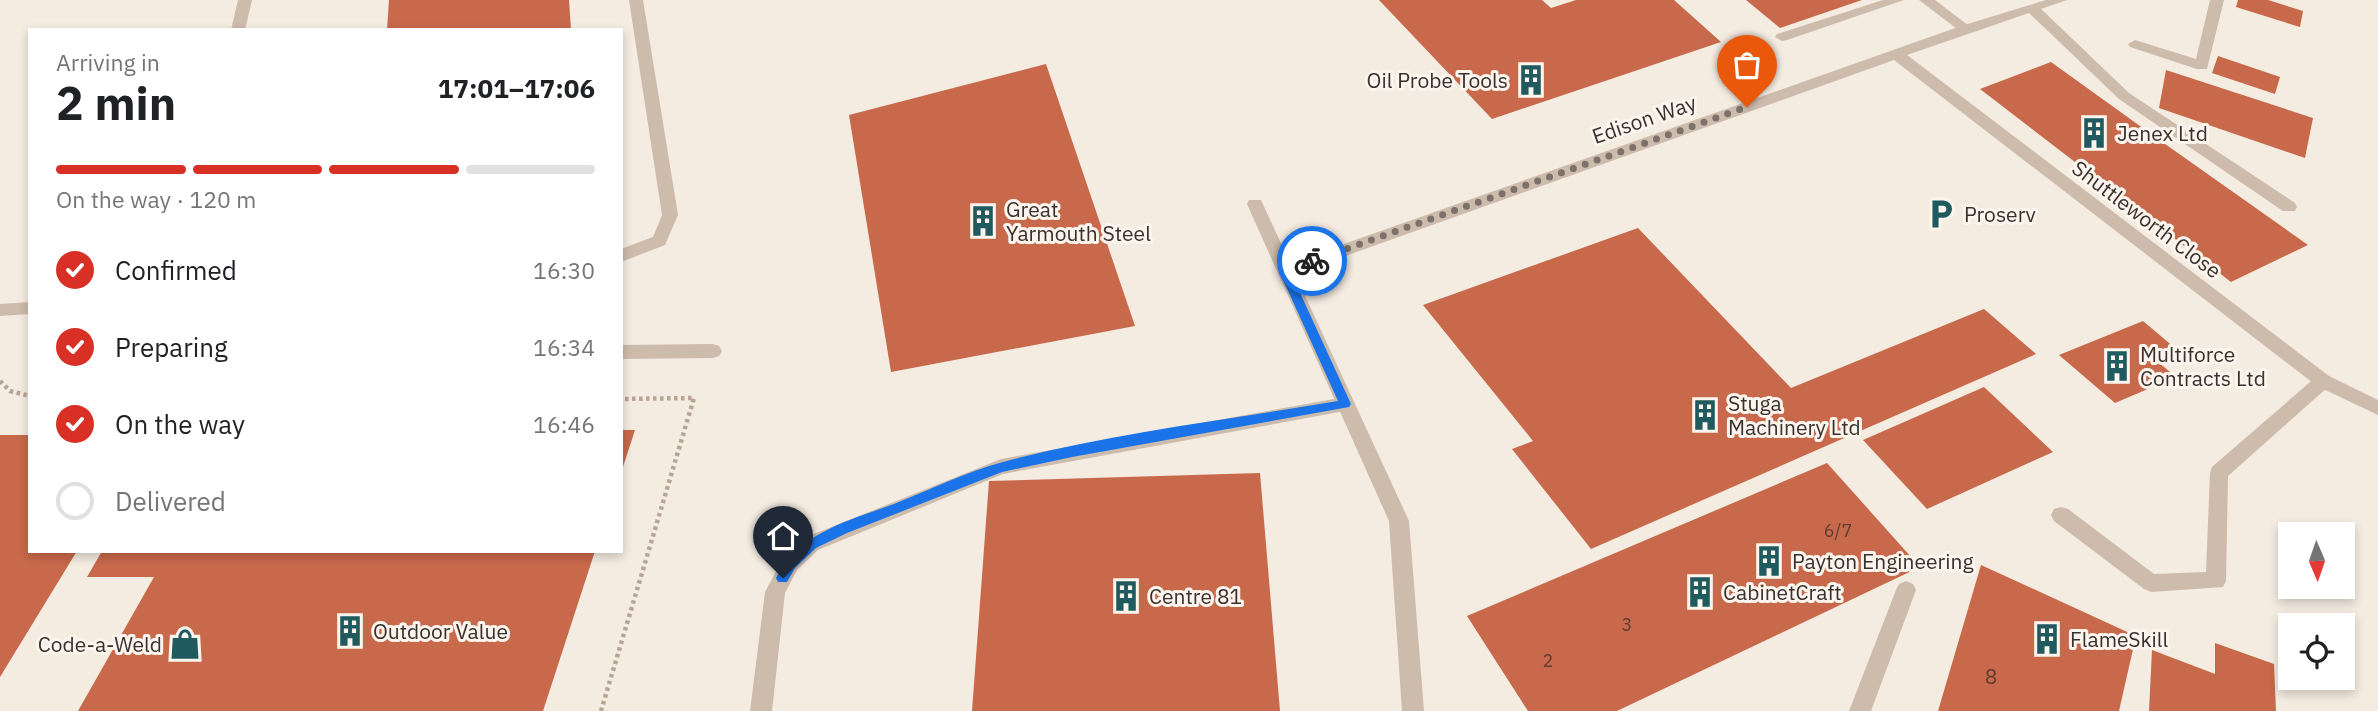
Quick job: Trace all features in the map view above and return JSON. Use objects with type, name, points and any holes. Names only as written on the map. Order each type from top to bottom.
[{"type":"street","points":[[238,28],[244,0]]},
{"type":"street","points":[[623,255],[659,241],[670,215],[636,0]]},
{"type":"street","points":[[1782,37],[1897,0]]},
{"type":"street","points":[[1926,0],[1966,29]]},
{"type":"street","name":"Edison Way","points":[[1284,271],[1966,29],[2060,0]]},
{"type":"street","points":[[2135,44],[2202,66],[2217,0]]},
{"type":"street","points":[[2033,9],[2124,96],[2289,207]]},
{"type":"street","name":"Shuttleworth Close","points":[[1896,54],[2323,381],[2378,408]]},
{"type":"street","points":[[1255,204],[1399,521],[1413,711]]},
{"type":"street","points":[[0,310],[28,309]]},
{"type":"street","points":[[623,352],[713,351]]},
{"type":"street","points":[[2061,515],[2151,583],[2216,581],[2219,473],[2323,381]]},
{"type":"street","points":[[761,711],[775,592],[790,564],[811,544],[1001,467],[1345,404]]},
{"type":"street","points":[[1860,711],[1906,590]]},
{"type":"path","points":[[0,381],[10,391],[28,396]]},
{"type":"path","points":[[601,711],[694,398],[623,399]]},
{"type":"building","points":[[389,0],[569,0],[571,28],[387,28]]},
{"type":"building","name":"Oil Probe Tools","points":[[1379,0],[1542,0],[1551,8],[1576,0],[1674,0],[1721,42],[1492,119]]},
{"type":"building","points":[[1746,0],[1862,0],[1780,28]]},
{"type":"building","points":[[2238,0],[2268,0],[2303,11],[2300,27],[2236,7]]},
{"type":"building","points":[[2218,56],[2280,77],[2275,94],[2212,73]]},
{"type":"building","points":[[2051,62],[2308,245],[2231,282],[1980,89]]},
{"type":"building","name":"Great Yarmouth Steel","points":[[1046,64],[1135,326],[891,372],[849,115]]},
{"type":"building","points":[[2166,70],[2313,118],[2305,158],[2159,108]]},
{"type":"building","name":"Stuga Machinery Ltd","points":[[1638,228],[1791,388],[1984,309],[2036,354],[1591,549],[1512,449],[1533,441],[1423,305]]},
{"type":"building","name":"Multiforce Contracts Ltd","points":[[2143,321],[2175,348],[2151,356],[2176,377],[2115,403],[2059,355]]},
{"type":"building","points":[[1984,387],[2053,452],[1927,509],[1863,440]]},
{"type":"building","points":[[623,430],[635,430],[623,467]]},
{"type":"building","points":[[0,435],[28,435],[28,553],[76,553],[0,677]]},
{"type":"building","points":[[1827,463],[1920,567],[1617,711],[1528,711],[1467,616]]},
{"type":"building","name":"Centre 81","points":[[1260,473],[1280,711],[972,711],[989,481]]},
{"type":"building","points":[[101,553],[594,553],[543,711],[78,711],[154,577],[87,577]]},
{"type":"building","name":"FlameSkill","points":[[1981,565],[2136,636],[2119,711],[1938,711]]},
{"type":"building","points":[[2215,643],[2274,664],[2276,711],[2149,711],[2152,650],[2215,674]]},
{"type":"way so far","points":[[1312,261],[1747,107]]},
{"type":"place","name":"Oil Probe Tools","points":[[1531,80]]},
{"type":"place","name":"Jenex Ltd","points":[[2094,133]]},
{"type":"place","name":"Proserv","points":[[1941,214]]},
{"type":"place","name":"Great Yarmouth Steel","points":[[983,221]]},
{"type":"place","name":"Multiforce Contracts Ltd","points":[[2117,366]]},
{"type":"place","name":"Stuga Machinery Ltd","points":[[1705,415]]},
{"type":"place","name":"Payton Engineering","points":[[1769,561]]},
{"type":"place","name":"CabinetCraft","points":[[1700,592]]},
{"type":"place","name":"Centre 81","points":[[1126,596]]},
{"type":"place","name":"Outdoor Value","points":[[350,631]]},
{"type":"place","name":"FlameSkill","points":[[2047,639]]},
{"type":"place","name":"Code-a-Weld","points":[[185,644]]},
{"type":"route","points":[[783,578],[790,564],[811,544],[1001,467],[1345,404],[1284,271],[1312,261]]}]
